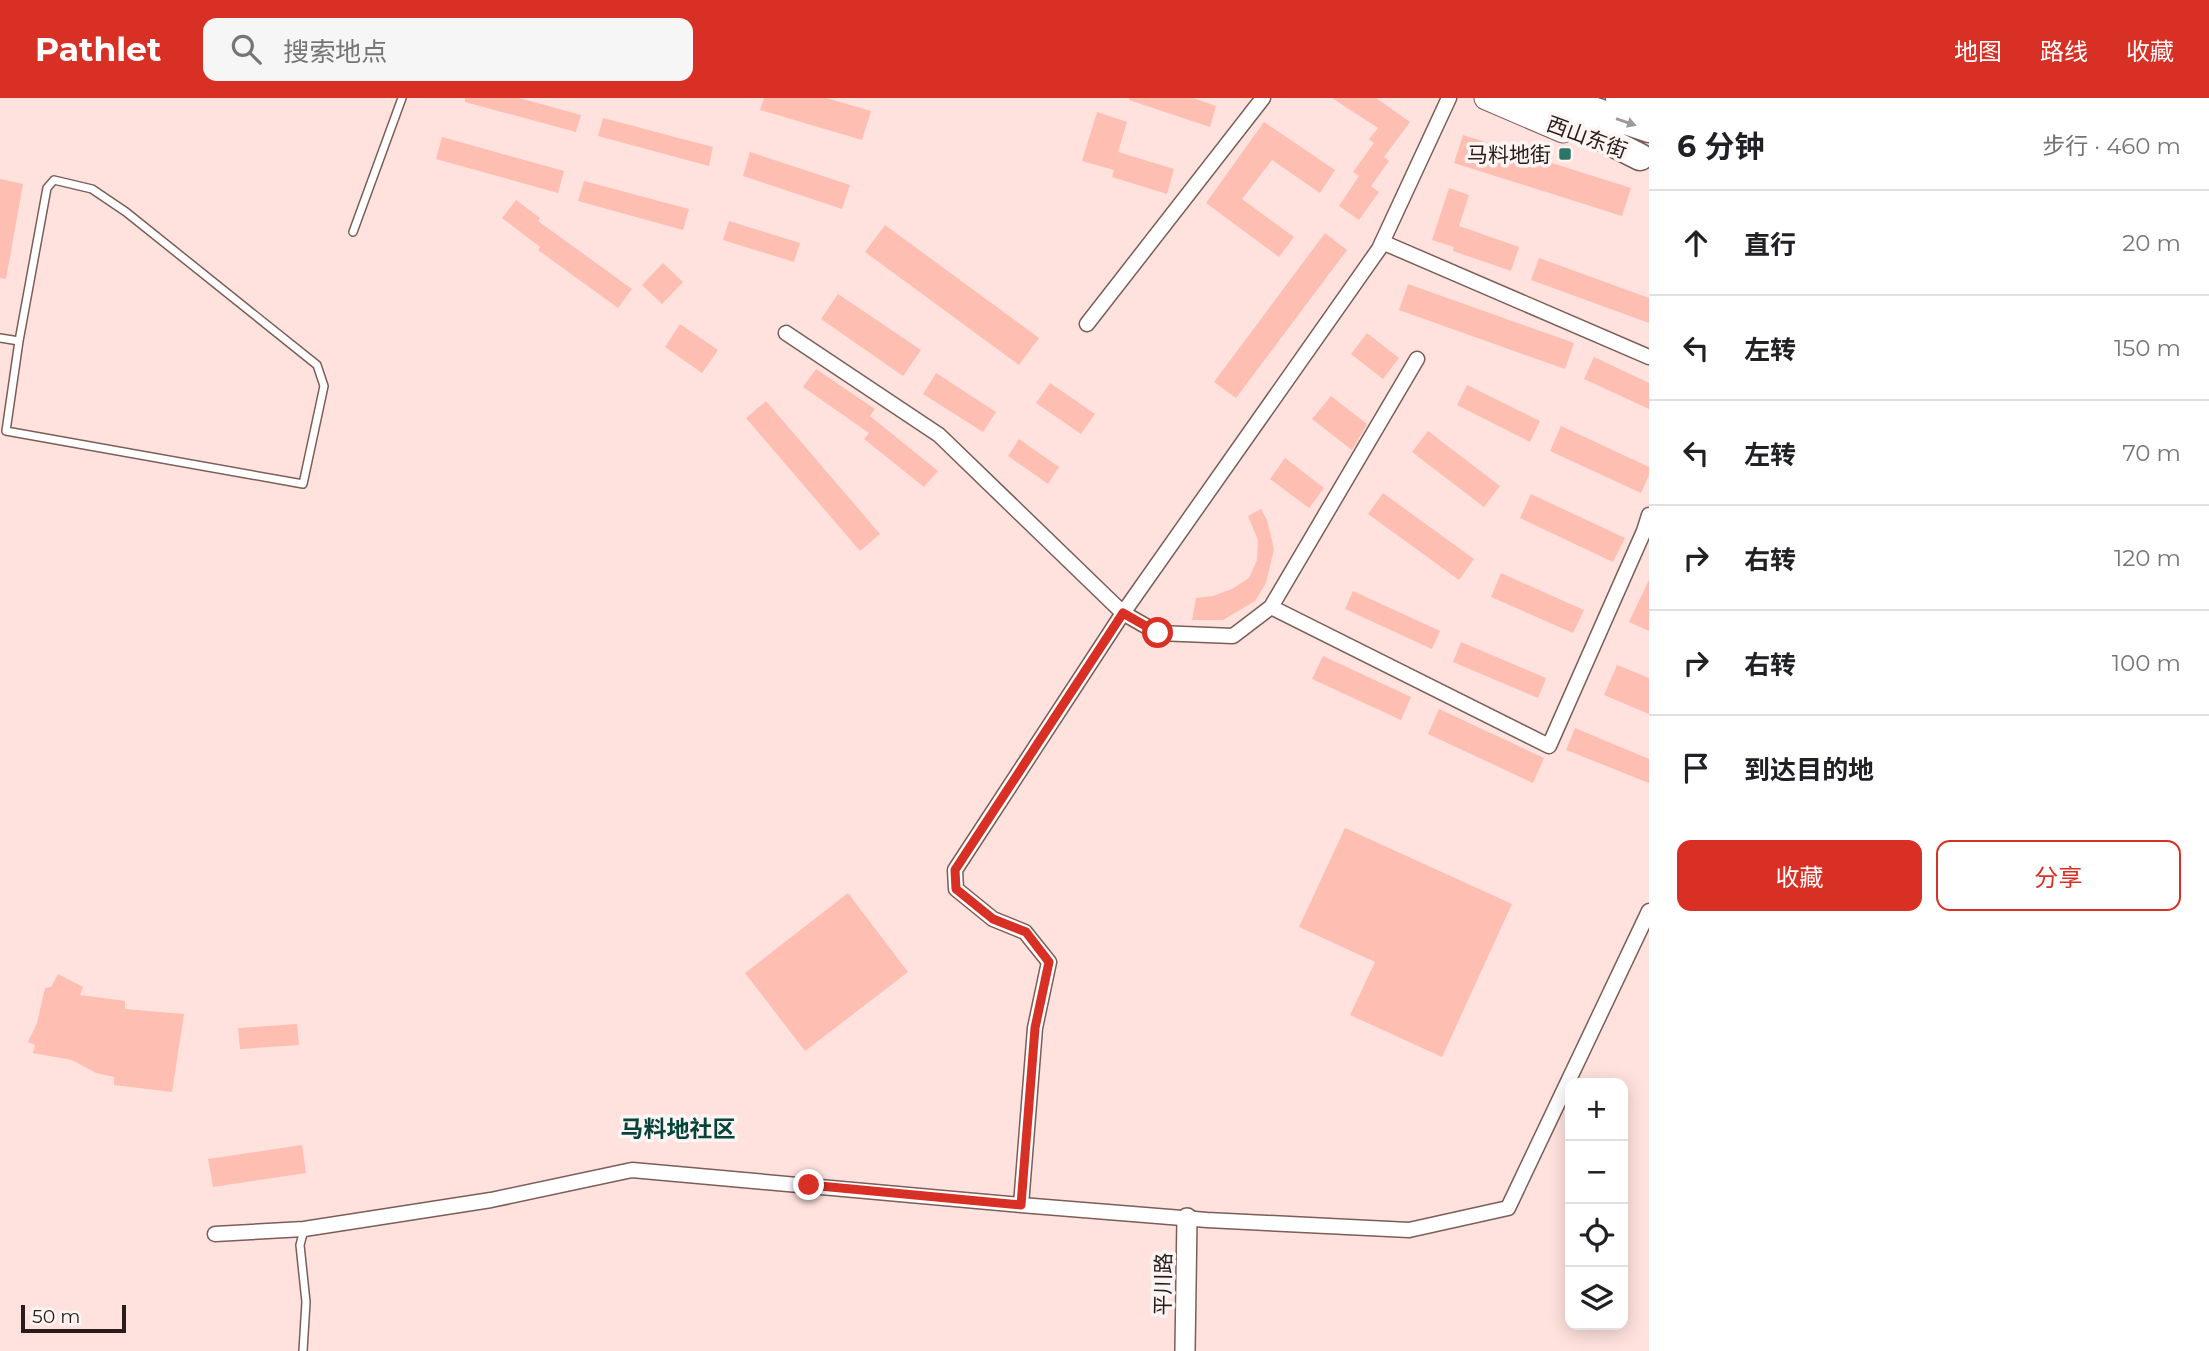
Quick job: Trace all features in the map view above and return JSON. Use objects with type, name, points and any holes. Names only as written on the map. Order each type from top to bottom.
[{"type":"highway","points":[[1523,98],[1644,158]]},
{"type":"highway","points":[[1557,98],[1649,129]]},
{"type":"highway","points":[[1619,98],[1649,108]]},
{"type":"main road","name":"西山东街","points":[[1486,98],[1580,137],[1644,158]]},
{"type":"street","points":[[1087,324],[1263,98]]},
{"type":"street","points":[[1021,1205],[1035,1028],[1049,962],[1026,932],[993,919],[956,889],[955,870],[1123,613],[1381,242],[1449,98]]},
{"type":"street","points":[[1381,242],[1649,357]]},
{"type":"street","points":[[786,333],[939,435],[1123,613],[1158,633],[1233,636],[1270,607],[1417,359]]},
{"type":"street","points":[[1270,607],[1549,746],[1649,515]]},
{"type":"street","points":[[215,1234],[304,1229],[491,1200],[632,1170],[1187,1218],[1409,1230],[1508,1208],[1649,911]]},
{"type":"street","name":"平川路","points":[[1185,1351],[1187,1218]]},
{"type":"lane","points":[[354,232],[402,98]]},
{"type":"lane","points":[[54,180],[92,188],[126,212],[317,365],[324,386],[303,484],[6,431],[19,341],[47,188],[54,180]]},
{"type":"lane","points":[[0,338],[19,341]]},
{"type":"lane","points":[[303,1351],[306,1301],[300,1245],[304,1229]]},
{"type":"building","points":[[465,98],[519,98],[581,115],[576,132],[465,102]]},
{"type":"building","points":[[764,98],[826,98],[871,111],[862,140],[760,110]]},
{"type":"building","points":[[1129,98],[1193,98],[1216,106],[1210,127]]},
{"type":"building","points":[[1332,98],[1376,98],[1410,122],[1384,157],[1389,161],[1371,186],[1379,192],[1359,220],[1339,206],[1359,176],[1353,172],[1374,143],[1369,139],[1378,128]]},
{"type":"building","points":[[1097,112],[1127,122],[1118,152],[1174,169],[1167,194],[1112,177],[1114,170],[1082,161]]},
{"type":"building","points":[[603,118],[713,147],[709,166],[598,136]]},
{"type":"building","points":[[1264,122],[1335,170],[1320,193],[1272,160],[1242,199],[1294,237],[1279,257],[1206,203]]},
{"type":"building","points":[[1463,135],[1631,188],[1622,216],[1454,163]]},
{"type":"building","points":[[442,137],[564,171],[558,193],[436,159]]},
{"type":"building","points":[[750,152],[850,185],[842,209],[743,176]]},
{"type":"building","points":[[0,179],[23,184],[6,279],[0,278]]},
{"type":"building","points":[[584,181],[689,209],[683,230],[578,201]]},
{"type":"building","points":[[1449,188],[1469,195],[1459,226],[1519,247],[1511,271],[1453,251],[1454,247],[1432,240]]},
{"type":"building","points":[[516,200],[540,218],[538,221],[632,289],[618,308],[538,250],[540,247],[502,218]]},
{"type":"building","points":[[729,221],[800,243],[794,262],[723,240]]},
{"type":"building","points":[[885,225],[1039,338],[1019,365],[865,252]]},
{"type":"building","points":[[1325,233],[1347,250],[1236,398],[1214,382]]},
{"type":"building","points":[[1539,258],[1649,298],[1649,323],[1531,280]]},
{"type":"building","points":[[663,263],[683,282],[662,304],[642,285]]},
{"type":"building","points":[[1408,284],[1574,343],[1565,369],[1399,310]]},
{"type":"building","points":[[838,294],[921,350],[903,376],[821,319]]},
{"type":"building","points":[[680,324],[718,350],[702,373],[665,347]]},
{"type":"building","points":[[1367,333],[1399,358],[1383,379],[1351,354]]},
{"type":"building","points":[[1594,357],[1649,383],[1649,409],[1584,379]]},
{"type":"building","points":[[816,369],[875,409],[870,416],[938,471],[924,487],[864,439],[869,433],[803,387]]},
{"type":"building","points":[[936,373],[996,412],[983,432],[923,394]]},
{"type":"building","points":[[1050,383],[1095,414],[1081,434],[1036,403]]},
{"type":"building","points":[[1467,385],[1540,421],[1530,442],[1457,405]]},
{"type":"building","points":[[1331,396],[1367,424],[1352,450],[1312,419]]},
{"type":"building","points":[[766,401],[880,534],[860,551],[746,418]]},
{"type":"building","points":[[1561,426],[1649,467],[1649,475],[1641,493],[1550,451]]},
{"type":"building","points":[[1428,431],[1500,486],[1484,507],[1412,452]]},
{"type":"building","points":[[1019,439],[1059,467],[1048,484],[1008,456]]},
{"type":"building","points":[[1285,458],[1324,488],[1309,508],[1270,479]]},
{"type":"building","points":[[1383,493],[1474,559],[1459,580],[1368,514]]},
{"type":"building","points":[[1531,494],[1625,538],[1613,562],[1520,518]]},
{"type":"building","points":[[1261,509],[1267,520],[1274,549],[1266,583],[1255,601],[1223,620],[1192,620],[1196,598],[1213,596],[1232,589],[1249,578],[1257,560],[1258,540],[1248,516]]},
{"type":"building","points":[[1501,573],[1584,610],[1573,633],[1491,597]]},
{"type":"building","points":[[1649,580],[1649,631],[1629,622]]},
{"type":"building","points":[[1353,591],[1440,631],[1432,649],[1345,609]]},
{"type":"building","points":[[1461,642],[1546,678],[1538,698],[1453,662]]},
{"type":"building","points":[[1323,656],[1411,697],[1401,720],[1312,679]]},
{"type":"building","points":[[1617,665],[1649,678],[1649,714],[1604,695]]},
{"type":"building","points":[[1439,709],[1544,758],[1533,783],[1428,734]]},
{"type":"building","points":[[1575,728],[1649,759],[1649,783],[1566,750]]},
{"type":"building","points":[[1345,828],[1512,904],[1442,1057],[1350,1015],[1375,962],[1299,927]]},
{"type":"building","points":[[848,893],[908,972],[805,1051],[745,973]]},
{"type":"building","points":[[58,974],[83,987],[80,995],[125,1001],[125,1009],[184,1014],[172,1092],[114,1085],[114,1077],[96,1073],[72,1060],[33,1053],[35,1045],[28,1042],[37,1023],[45,988],[51,987]]},
{"type":"building","points":[[297,1024],[299,1045],[240,1049],[238,1028]]},
{"type":"building","points":[[302,1145],[306,1173],[213,1187],[208,1159]]},
{"type":"place","name":"马料地街","points":[[1565,154]]},
{"type":"district","name":"马料地社区","points":[[678,1129]]},
{"type":"route","points":[[809,1185],[1021,1205],[1035,1028],[1049,962],[1026,932],[993,919],[956,889],[955,870],[1123,613],[1158,633]]}]
